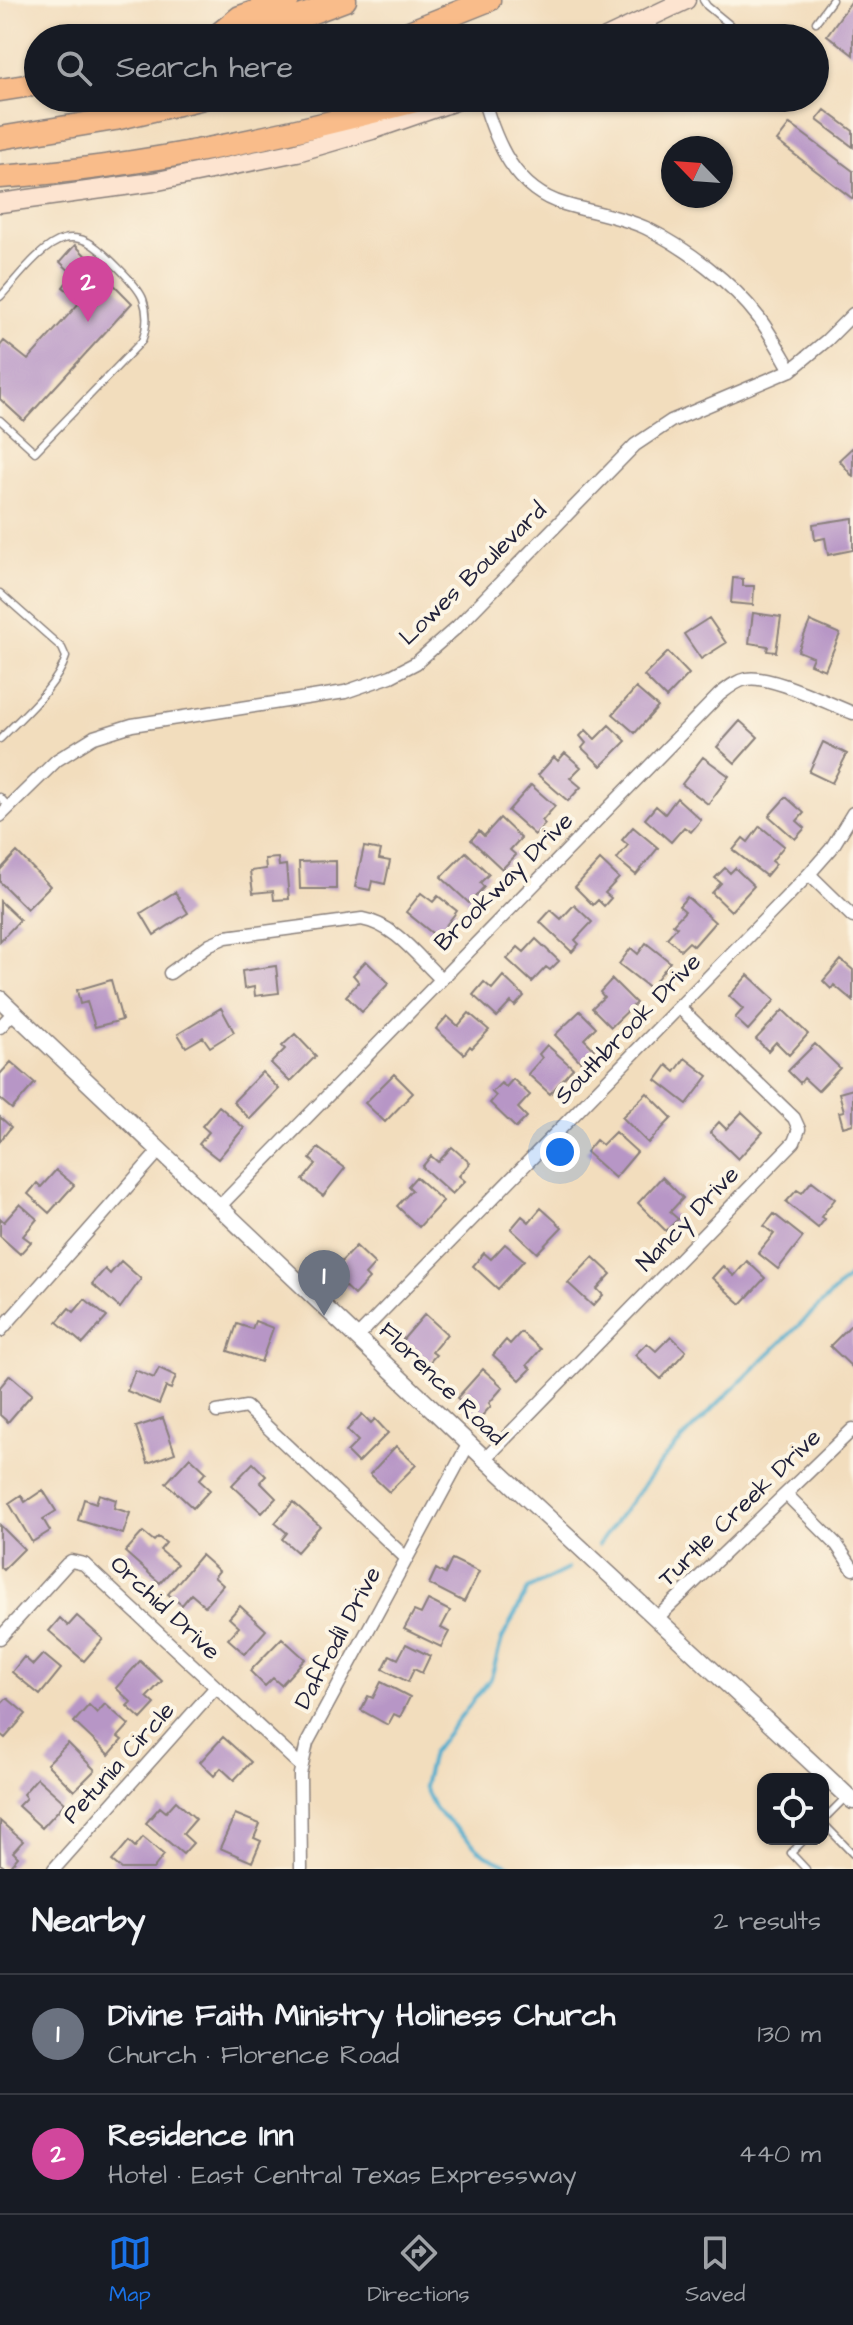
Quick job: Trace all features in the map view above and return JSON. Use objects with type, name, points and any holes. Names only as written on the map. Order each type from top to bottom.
[{"type":"highway","points":[[231,24],[240,17],[288,0]]},
{"type":"highway","points":[[278,24],[345,0]]},
{"type":"highway","points":[[429,24],[489,0]]},
{"type":"highway","points":[[0,90],[24,86]]},
{"type":"highway","points":[[0,138],[144,112]]},
{"type":"highway","points":[[0,177],[70,172],[208,151],[373,112]]},
{"type":"main road","points":[[636,24],[686,0]]},
{"type":"main road","points":[[0,203],[153,182],[297,152],[424,112]]},
{"type":"street","points":[[487,112],[507,160],[533,188],[560,203],[645,228],[681,249],[749,305],[791,370]]},
{"type":"street","name":"Lowes Boulevard","points":[[3,807],[75,747],[113,730],[345,692],[391,676],[416,663],[457,627],[635,445],[671,421],[791,370],[853,314]]},
{"type":"street","name":"Brookway Drive","points":[[220,1206],[719,695],[745,679],[759,678],[853,713]]},
{"type":"street","name":"Southbrook Drive","points":[[358,1336],[809,874],[831,849],[853,813]]},
{"type":"street","points":[[809,874],[853,917]]},
{"type":"street","points":[[170,973],[200,950],[226,937],[362,919],[387,927],[440,978]]},
{"type":"street","name":"Florence Road","points":[[0,999],[485,1459],[850,1798]]},
{"type":"street","name":"Nancy Drive","points":[[485,1459],[794,1142],[799,1129],[794,1118],[680,1008]]},
{"type":"street","points":[[0,1027],[14,1012]]},
{"type":"street","points":[[0,1331],[160,1150]]},
{"type":"street","points":[[217,1412],[246,1407],[406,1558]]},
{"type":"street","name":"Turtle Creek Drive","points":[[657,1618],[853,1429]]},
{"type":"street","name":"Daffodil Drive","points":[[301,1869],[299,1791],[307,1743],[469,1443]]},
{"type":"street","points":[[786,1494],[837,1545],[853,1569]]},
{"type":"street","name":"Orchid Drive","points":[[0,1638],[67,1564],[71,1561],[84,1564],[301,1766]]},
{"type":"street","name":"Petunia Circle","points":[[54,1869],[216,1687]]},
{"type":"lane","points":[[703,0],[729,24]]},
{"type":"lane","points":[[816,22],[832,0]]},
{"type":"lane","points":[[647,19],[651,24]]},
{"type":"lane","points":[[0,297],[51,245],[77,238],[89,242],[136,286],[143,299],[146,321],[142,341],[35,452],[0,420]]},
{"type":"lane","points":[[0,593],[62,648],[66,657],[63,669],[51,684],[0,739]]},
{"type":"lane","points":[[829,1817],[850,1798]]},
{"type":"lane","points":[[829,1828],[853,1854]]},
{"type":"lane","points":[[799,1845],[791,1853],[806,1869]]},
{"type":"building","points":[[851,2],[853,55],[829,37]]},
{"type":"building","points":[[823,112],[828,112],[853,131],[853,147],[817,120]]},
{"type":"building","points":[[790,124],[853,171],[853,199],[777,141]]},
{"type":"building","points":[[75,245],[132,303],[24,421],[0,399],[0,346],[4,341],[28,360],[81,301],[63,287],[73,274],[60,262]]},
{"type":"building","points":[[853,447],[853,477],[839,460]]},
{"type":"building","points":[[853,518],[853,550],[828,555],[825,538],[815,540],[813,524]]},
{"type":"building","points":[[733,578],[743,579],[743,586],[754,586],[753,605],[731,603]]},
{"type":"building","points":[[753,613],[781,617],[776,652],[767,651],[768,646],[749,643]]},
{"type":"building","points":[[709,618],[726,643],[701,659],[684,634]]},
{"type":"building","points":[[810,621],[840,634],[825,670],[810,664],[813,657],[798,651]]},
{"type":"building","points":[[668,652],[689,674],[666,698],[644,676]]},
{"type":"building","points":[[636,688],[658,707],[635,733],[613,714]]},
{"type":"building","points":[[740,721],[758,737],[735,763],[717,747]]},
{"type":"building","points":[[609,725],[626,741],[601,766],[582,748],[586,743],[580,736],[586,730],[595,739]]},
{"type":"building","points":[[823,742],[847,754],[832,783],[809,772]]},
{"type":"building","points":[[565,753],[581,767],[570,778],[581,787],[568,801],[538,775],[554,757],[558,761]]},
{"type":"building","points":[[703,757],[729,776],[708,804],[682,784]]},
{"type":"building","points":[[531,785],[555,806],[535,835],[508,811]]},
{"type":"building","points":[[786,797],[804,813],[797,821],[805,828],[795,839],[769,816]]},
{"type":"building","points":[[677,798],[701,820],[691,832],[684,827],[671,842],[645,819],[656,806],[665,814]]},
{"type":"building","points":[[500,818],[521,838],[510,850],[516,855],[502,869],[471,840],[479,831],[484,836]]},
{"type":"building","points":[[760,826],[784,846],[772,861],[776,864],[766,876],[733,850],[743,838],[748,842]]},
{"type":"building","points":[[633,827],[658,848],[636,875],[617,859],[628,845],[622,840]]},
{"type":"building","points":[[364,847],[381,850],[379,859],[390,861],[385,884],[372,881],[370,890],[355,887]]},
{"type":"building","points":[[17,852],[50,886],[27,909],[0,882],[0,870]]},
{"type":"building","points":[[466,852],[489,874],[480,883],[484,887],[469,903],[441,877]]},
{"type":"building","points":[[278,858],[279,866],[286,865],[289,899],[274,900],[273,891],[253,893],[250,871],[266,869],[265,859]]},
{"type":"building","points":[[600,860],[619,878],[605,893],[611,898],[604,906],[598,900],[593,905],[575,887]]},
{"type":"building","points":[[336,861],[336,889],[300,889],[299,862]]},
{"type":"building","points":[[725,868],[730,873],[735,868],[754,886],[731,911],[712,893],[721,883],[715,878]]},
{"type":"building","points":[[175,892],[188,913],[154,935],[141,913]]},
{"type":"building","points":[[421,893],[433,902],[438,896],[457,911],[437,937],[406,912]]},
{"type":"building","points":[[687,897],[715,922],[694,946],[689,942],[681,950],[667,938],[677,927],[673,924],[685,911],[679,906]]},
{"type":"building","points":[[0,901],[20,920],[0,941]]},
{"type":"building","points":[[574,905],[592,922],[575,940],[579,944],[572,952],[540,922],[551,910],[561,919]]},
{"type":"building","points":[[536,939],[559,961],[550,970],[546,967],[532,982],[507,959],[518,947],[524,952]]},
{"type":"building","points":[[646,943],[670,962],[650,988],[619,964],[631,948],[638,954]]},
{"type":"building","points":[[841,960],[853,970],[853,1001],[834,985],[831,989],[823,981]]},
{"type":"building","points":[[366,961],[389,983],[362,1012],[346,996],[359,982],[353,975]]},
{"type":"building","points":[[276,966],[279,993],[255,996],[254,987],[244,989],[242,971]]},
{"type":"building","points":[[748,975],[775,1000],[748,1030],[735,1018],[743,1009],[729,996]]},
{"type":"building","points":[[503,976],[524,996],[515,1006],[511,1002],[497,1017],[473,995],[484,982],[492,989]]},
{"type":"building","points":[[612,979],[636,1003],[611,1027],[592,1008],[604,997],[600,992]]},
{"type":"building","points":[[111,980],[122,1020],[95,1027],[87,1002],[80,1004],[77,990]]},
{"type":"building","points":[[221,1008],[234,1032],[210,1047],[203,1037],[186,1047],[178,1034]]},
{"type":"building","points":[[783,1010],[808,1034],[789,1055],[776,1042],[768,1051],[756,1039]]},
{"type":"building","points":[[580,1011],[596,1027],[584,1039],[594,1049],[581,1062],[555,1035]]},
{"type":"building","points":[[469,1013],[489,1030],[464,1054],[436,1029],[447,1016],[458,1026]]},
{"type":"building","points":[[295,1034],[316,1056],[290,1082],[271,1063]]},
{"type":"building","points":[[815,1044],[840,1068],[818,1091],[804,1078],[800,1083],[788,1071]]},
{"type":"building","points":[[547,1045],[573,1068],[550,1094],[528,1074],[542,1058],[539,1054]]},
{"type":"building","points":[[685,1058],[708,1076],[687,1104],[656,1080],[667,1065],[675,1072]]},
{"type":"building","points":[[11,1062],[35,1083],[12,1109],[0,1099],[0,1074]]},
{"type":"building","points":[[262,1072],[279,1089],[250,1119],[233,1102]]},
{"type":"building","points":[[394,1074],[413,1093],[385,1122],[365,1103]]},
{"type":"building","points":[[513,1079],[530,1095],[518,1108],[527,1117],[516,1128],[490,1103],[496,1096],[492,1092],[501,1083],[506,1087]]},
{"type":"building","points":[[853,1089],[853,1124],[843,1127],[839,1112],[844,1111],[839,1093]]},
{"type":"building","points":[[647,1093],[672,1118],[648,1143],[622,1117]]},
{"type":"building","points":[[219,1106],[244,1128],[218,1159],[199,1144],[209,1132],[202,1126]]},
{"type":"building","points":[[742,1112],[763,1132],[738,1159],[710,1132],[719,1122],[726,1129]]},
{"type":"building","points":[[0,1117],[11,1127],[0,1141]]},
{"type":"building","points":[[615,1132],[637,1152],[615,1178],[586,1152],[596,1140],[602,1145]]},
{"type":"building","points":[[452,1147],[470,1163],[459,1176],[465,1181],[452,1194],[422,1167],[431,1156],[438,1162]]},
{"type":"building","points":[[318,1148],[345,1168],[323,1196],[303,1180],[316,1164],[310,1159]]},
{"type":"building","points":[[56,1170],[74,1185],[49,1213],[28,1194],[37,1183],[41,1187]]},
{"type":"building","points":[[416,1177],[443,1201],[419,1227],[397,1206],[412,1190],[408,1186]]},
{"type":"building","points":[[662,1177],[683,1198],[670,1212],[678,1219],[666,1231],[638,1203]]},
{"type":"building","points":[[812,1181],[835,1199],[821,1217],[825,1219],[818,1228],[786,1202],[797,1190],[802,1193]]},
{"type":"building","points":[[20,1204],[37,1219],[23,1236],[31,1242],[20,1254],[0,1236],[0,1218],[4,1222]]},
{"type":"building","points":[[541,1208],[562,1227],[537,1253],[511,1229],[522,1216],[529,1222]]},
{"type":"building","points":[[774,1214],[803,1237],[778,1269],[758,1253],[774,1234],[764,1226]]},
{"type":"building","points":[[505,1244],[524,1260],[498,1289],[473,1266],[484,1253],[491,1259]]},
{"type":"building","points":[[356,1246],[375,1264],[365,1275],[369,1279],[354,1295],[325,1268],[334,1257],[340,1263]]},
{"type":"building","points":[[593,1257],[611,1274],[597,1289],[603,1295],[593,1306],[568,1283]]},
{"type":"building","points":[[121,1261],[141,1279],[120,1308],[92,1284],[105,1269],[110,1274]]},
{"type":"building","points":[[747,1261],[765,1278],[741,1304],[712,1278],[723,1266],[734,1276]]},
{"type":"building","points":[[85,1299],[107,1317],[83,1344],[57,1322],[69,1308],[74,1312]]},
{"type":"building","points":[[425,1314],[447,1334],[432,1352],[436,1355],[426,1366],[400,1343]]},
{"type":"building","points":[[255,1321],[273,1328],[261,1362],[228,1351],[237,1324],[252,1329]]},
{"type":"building","points":[[853,1323],[853,1368],[830,1346]]},
{"type":"building","points":[[521,1332],[541,1349],[527,1365],[531,1369],[520,1380],[493,1355],[506,1340],[510,1344]]},
{"type":"building","points":[[671,1336],[686,1351],[661,1379],[635,1355],[647,1343],[656,1351]]},
{"type":"building","points":[[159,1368],[176,1376],[171,1389],[166,1387],[159,1404],[127,1391],[135,1370],[154,1378]]},
{"type":"building","points":[[483,1369],[503,1387],[480,1418],[457,1398]]},
{"type":"building","points":[[10,1375],[32,1394],[8,1422],[0,1415],[0,1387]]},
{"type":"building","points":[[362,1414],[371,1423],[375,1419],[388,1433],[358,1463],[347,1452],[358,1441],[347,1430]]},
{"type":"building","points":[[163,1418],[175,1453],[148,1463],[136,1427]]},
{"type":"building","points":[[396,1446],[416,1465],[389,1492],[370,1474]]},
{"type":"building","points":[[190,1457],[206,1472],[199,1480],[210,1490],[193,1508],[166,1483]]},
{"type":"building","points":[[253,1463],[266,1476],[260,1482],[276,1498],[262,1513],[232,1485]]},
{"type":"building","points":[[43,1490],[56,1511],[43,1519],[50,1531],[32,1542],[9,1503],[21,1495],[25,1502]]},
{"type":"building","points":[[99,1494],[116,1500],[114,1508],[130,1513],[123,1534],[78,1520],[84,1499],[96,1503]]},
{"type":"building","points":[[293,1502],[320,1526],[297,1552],[282,1539],[287,1533],[275,1523]]},
{"type":"building","points":[[0,1525],[24,1549],[3,1570],[0,1567]]},
{"type":"building","points":[[143,1532],[154,1541],[158,1537],[166,1543],[160,1550],[177,1564],[160,1583],[125,1552]]},
{"type":"building","points":[[201,1555],[219,1571],[214,1577],[223,1585],[205,1606],[191,1594],[182,1605],[168,1594]]},
{"type":"building","points":[[452,1559],[479,1572],[464,1602],[429,1584],[436,1569],[445,1574]]},
{"type":"building","points":[[428,1600],[450,1611],[441,1628],[449,1632],[441,1647],[404,1629],[414,1611],[421,1614]]},
{"type":"building","points":[[240,1606],[266,1630],[245,1654],[228,1639],[239,1627],[229,1618]]},
{"type":"building","points":[[77,1616],[103,1639],[84,1661],[49,1631],[60,1618],[68,1626]]},
{"type":"building","points":[[282,1638],[305,1659],[281,1685],[273,1678],[265,1686],[250,1671]]},
{"type":"building","points":[[406,1644],[430,1656],[422,1673],[414,1669],[408,1682],[383,1669],[390,1655],[398,1659]]},
{"type":"building","points":[[43,1654],[61,1669],[40,1695],[12,1672],[24,1657],[33,1665]]},
{"type":"building","points":[[140,1661],[162,1681],[147,1697],[155,1704],[141,1719],[127,1706],[131,1702],[116,1688]]},
{"type":"building","points":[[381,1682],[410,1697],[400,1717],[394,1714],[388,1725],[361,1710],[368,1696],[373,1698]]},
{"type":"building","points":[[7,1698],[26,1714],[5,1738],[0,1734],[0,1705]]},
{"type":"building","points":[[105,1704],[129,1725],[118,1737],[122,1740],[109,1755],[74,1722],[89,1705],[97,1713]]},
{"type":"building","points":[[223,1737],[251,1762],[234,1780],[221,1768],[214,1776],[200,1762]]},
{"type":"building","points":[[68,1743],[95,1770],[74,1791],[47,1764]]},
{"type":"building","points":[[37,1778],[65,1803],[42,1828],[18,1806],[26,1798],[23,1794]]},
{"type":"building","points":[[176,1801],[196,1819],[183,1834],[193,1843],[183,1854],[146,1823],[160,1807],[166,1812]]},
{"type":"building","points":[[235,1814],[260,1824],[254,1838],[261,1841],[252,1862],[220,1848]]},
{"type":"building","points":[[0,1821],[23,1841],[13,1852],[18,1857],[8,1869],[0,1864]]},
{"type":"building","points":[[143,1837],[164,1855],[153,1869],[122,1869],[112,1861],[129,1841],[135,1847]]},
{"type":"waterway","points":[[598,1545],[664,1458],[853,1271]]},
{"type":"waterway","points":[[517,1869],[484,1854],[435,1809],[424,1786],[432,1753],[491,1678],[502,1639],[528,1589],[568,1569]]},
{"type":"place","name":"Residence Inn","points":[[88,322]]},
{"type":"place","name":"Divine Faith Ministry Holiness Church","points":[[324,1316]]}]
